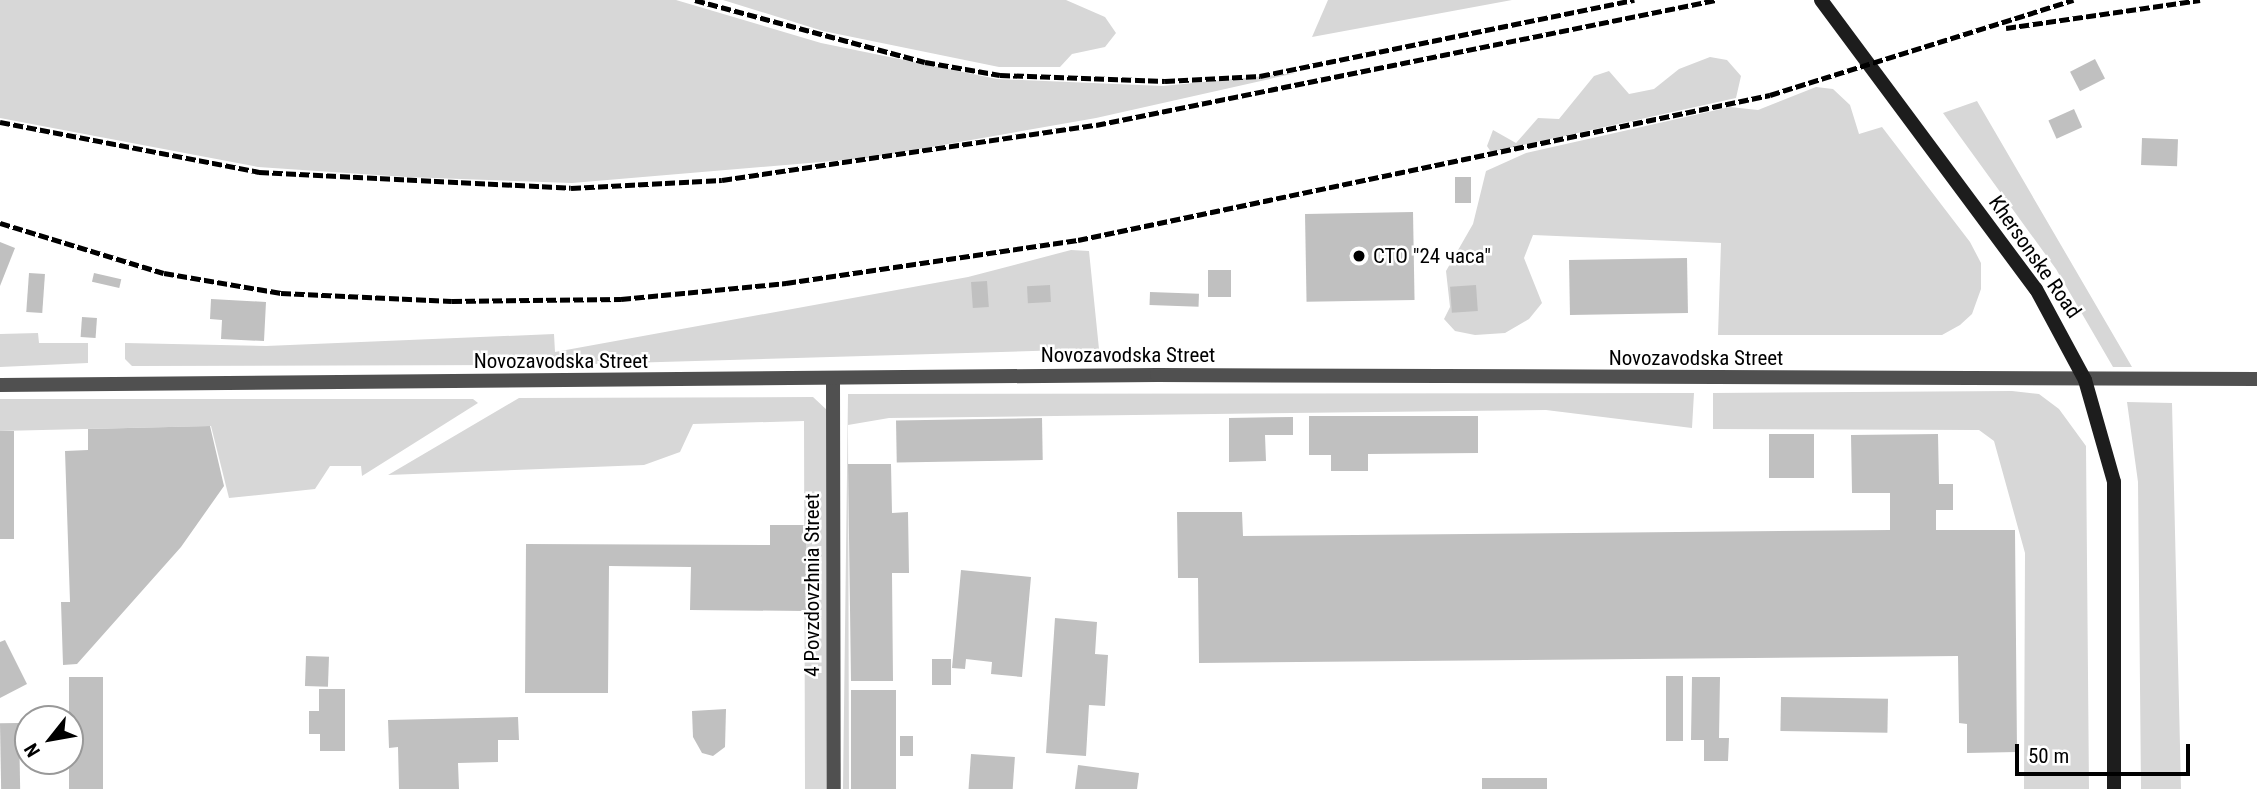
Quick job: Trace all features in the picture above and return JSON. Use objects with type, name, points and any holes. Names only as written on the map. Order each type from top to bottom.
[{"type":"main road","name":"Khersonske Road","points":[[1821,0],[2036,289],[2085,380],[2113,482],[2114,789]]},
{"type":"street","name":"Novozavodska Street","points":[[0,385],[833,381],[1157,375],[2257,379]]},
{"type":"street","name":"4 Povzdovzhnia Street","points":[[833,381],[834,789]]},
{"type":"shaded area","points":[[0,0],[676,0],[821,43],[997,79],[1163,86],[1296,73],[1096,118],[868,158],[572,183],[406,177],[258,167],[0,118]]},
{"type":"shaded area","points":[[723,0],[1066,0],[1105,17],[1116,33],[1105,47],[1072,54],[1060,67],[999,67],[823,31]]},
{"type":"shaded area","points":[[1328,0],[1512,0],[1312,37]]},
{"type":"shaded area","points":[[1710,57],[1727,60],[1741,76],[1736,98],[1491,152],[1487,146],[1493,130],[1516,143],[1538,118],[1559,119],[1594,76],[1609,71],[1629,94],[1654,89],[1679,69]]},
{"type":"shaded area","points":[[1816,87],[1833,89],[1850,105],[1859,134],[1882,127],[1970,242],[1981,263],[1981,289],[1972,314],[1960,325],[1942,335],[1718,335],[1721,243],[1533,235],[1524,258],[1542,303],[1529,319],[1505,333],[1475,335],[1455,331],[1444,319],[1450,307],[1446,271],[1473,224],[1486,171],[1526,153],[1730,107],[1758,110]]},
{"type":"shaded area","points":[[1977,101],[2132,367],[2113,367],[2056,269],[1943,113]]},
{"type":"shaded area","points":[[1071,250],[1089,251],[1099,349],[558,365],[132,366],[125,359],[125,343],[266,346],[554,334],[555,352],[968,277]]},
{"type":"shaded area","points":[[38,333],[39,343],[88,343],[88,363],[0,367],[0,334]]},
{"type":"shaded area","points":[[2012,391],[2039,394],[2059,409],[2086,446],[2089,789],[2024,789],[2025,553],[1994,441],[1979,430],[1713,429],[1713,393]]},
{"type":"shaded area","points":[[1694,393],[1692,428],[1546,410],[889,418],[848,425],[849,789],[843,789],[848,394]]},
{"type":"shaded area","points":[[813,397],[828,411],[828,789],[805,789],[804,421],[693,424],[680,452],[644,465],[388,475],[519,398]]},
{"type":"shaded area","points":[[0,399],[473,399],[478,403],[362,476],[361,466],[330,466],[315,489],[229,498],[211,426],[0,431]]},
{"type":"shaded area","points":[[2127,402],[2172,403],[2181,789],[2141,789],[2138,482]]},
{"type":"building","points":[[2095,59],[2105,79],[2080,91],[2070,72]]},
{"type":"building","points":[[2074,109],[2082,127],[2057,139],[2048,120]]},
{"type":"building","points":[[2142,138],[2178,139],[2177,166],[2141,165]]},
{"type":"building","points":[[1455,177],[1471,177],[1471,203],[1455,203]]},
{"type":"building","name":"СТО \"24 часа\"","points":[[1413,212],[1415,300],[1307,302],[1305,214]]},
{"type":"building","points":[[0,242],[15,248],[0,286]]},
{"type":"building","points":[[1687,258],[1688,313],[1570,315],[1569,260]]},
{"type":"building","points":[[1208,270],[1231,270],[1231,297],[1208,297]]},
{"type":"building","points":[[29,273],[45,274],[42,313],[26,312]]},
{"type":"building","points":[[94,273],[121,279],[119,288],[92,282]]},
{"type":"building","points":[[987,281],[989,307],[973,308],[971,282]]},
{"type":"building","points":[[1050,285],[1051,302],[1028,303],[1027,286]]},
{"type":"building","points":[[1476,285],[1478,311],[1452,313],[1450,287]]},
{"type":"building","points":[[1150,292],[1199,294],[1199,307],[1150,305]]},
{"type":"building","points":[[211,299],[266,302],[264,341],[221,339],[222,320],[210,319]]},
{"type":"building","points":[[82,317],[97,318],[96,338],[81,337]]},
{"type":"building","points":[[1309,416],[1478,416],[1478,453],[1368,454],[1368,471],[1331,471],[1331,455],[1309,455]]},
{"type":"building","points":[[1293,417],[1293,435],[1265,435],[1266,461],[1229,462],[1229,418]]},
{"type":"building","points":[[1042,418],[1043,460],[897,463],[896,421]]},
{"type":"building","points":[[210,426],[224,486],[181,547],[77,664],[63,665],[61,602],[70,602],[65,451],[88,450],[88,429]]},
{"type":"building","points":[[0,431],[14,431],[14,539],[0,539]]},
{"type":"building","points":[[1769,434],[1814,434],[1814,478],[1769,478]]},
{"type":"building","points":[[1938,434],[1939,484],[1953,484],[1953,510],[1936,510],[1936,530],[2015,530],[2017,752],[1967,753],[1967,724],[1959,723],[1958,656],[1199,663],[1198,578],[1178,578],[1177,512],[1242,512],[1243,536],[1890,530],[1890,493],[1852,493],[1851,435]]},
{"type":"building","points":[[848,464],[891,464],[892,513],[908,512],[909,573],[892,573],[893,681],[851,681]]},
{"type":"building","points":[[770,525],[806,525],[806,611],[690,610],[691,567],[609,566],[608,693],[525,693],[526,544],[770,545]]},
{"type":"building","points":[[961,570],[1031,577],[1022,677],[991,674],[992,662],[966,659],[965,669],[952,668]]},
{"type":"building","points":[[1055,618],[1097,622],[1095,654],[1108,655],[1105,706],[1089,705],[1086,756],[1046,753]]},
{"type":"building","points":[[5,640],[27,684],[0,698],[0,642]]},
{"type":"building","points":[[306,656],[329,657],[328,687],[305,686]]},
{"type":"building","points":[[932,659],[951,659],[951,685],[932,685]]},
{"type":"building","points":[[1666,676],[1683,676],[1683,741],[1666,741]]},
{"type":"building","points":[[69,677],[103,677],[103,789],[69,789],[69,775],[84,775],[84,705],[69,705]]},
{"type":"building","points":[[1692,677],[1720,677],[1719,738],[1729,738],[1728,761],[1704,761],[1704,740],[1691,740]]},
{"type":"building","points":[[319,689],[345,689],[345,751],[320,751],[320,734],[309,734],[309,711],[319,711]]},
{"type":"building","points":[[851,690],[896,690],[896,789],[851,789]]},
{"type":"building","points":[[1781,697],[1888,699],[1887,733],[1780,731]]},
{"type":"building","points":[[726,709],[725,747],[713,756],[702,753],[693,737],[692,711]]},
{"type":"building","points":[[518,717],[519,740],[498,740],[498,762],[458,763],[459,789],[399,789],[398,747],[389,748],[388,720]]},
{"type":"building","points":[[0,723],[14,723],[14,775],[20,775],[20,789],[1,789]]},
{"type":"building","points":[[900,736],[913,736],[913,756],[900,756]]},
{"type":"building","points":[[971,754],[1015,757],[1013,789],[969,789]]},
{"type":"building","points":[[1078,765],[1139,773],[1137,789],[1075,789]]},
{"type":"building","points":[[1482,778],[1547,778],[1547,789],[1482,789]]},
{"type":"railway","points":[[695,0],[925,62],[1000,75],[1165,81],[1260,76],[1634,0]]},
{"type":"railway","points":[[0,122],[259,172],[571,188],[722,180],[1096,125],[1716,0]]},
{"type":"railway","points":[[0,223],[164,273],[281,293],[452,301],[621,299],[786,283],[1078,240],[1770,95],[2073,0]]},
{"type":"railway","points":[[2006,28],[2200,0]]},
{"type":"place","name":"СТО \"24 часа\"","points":[[1359,256]]}]
